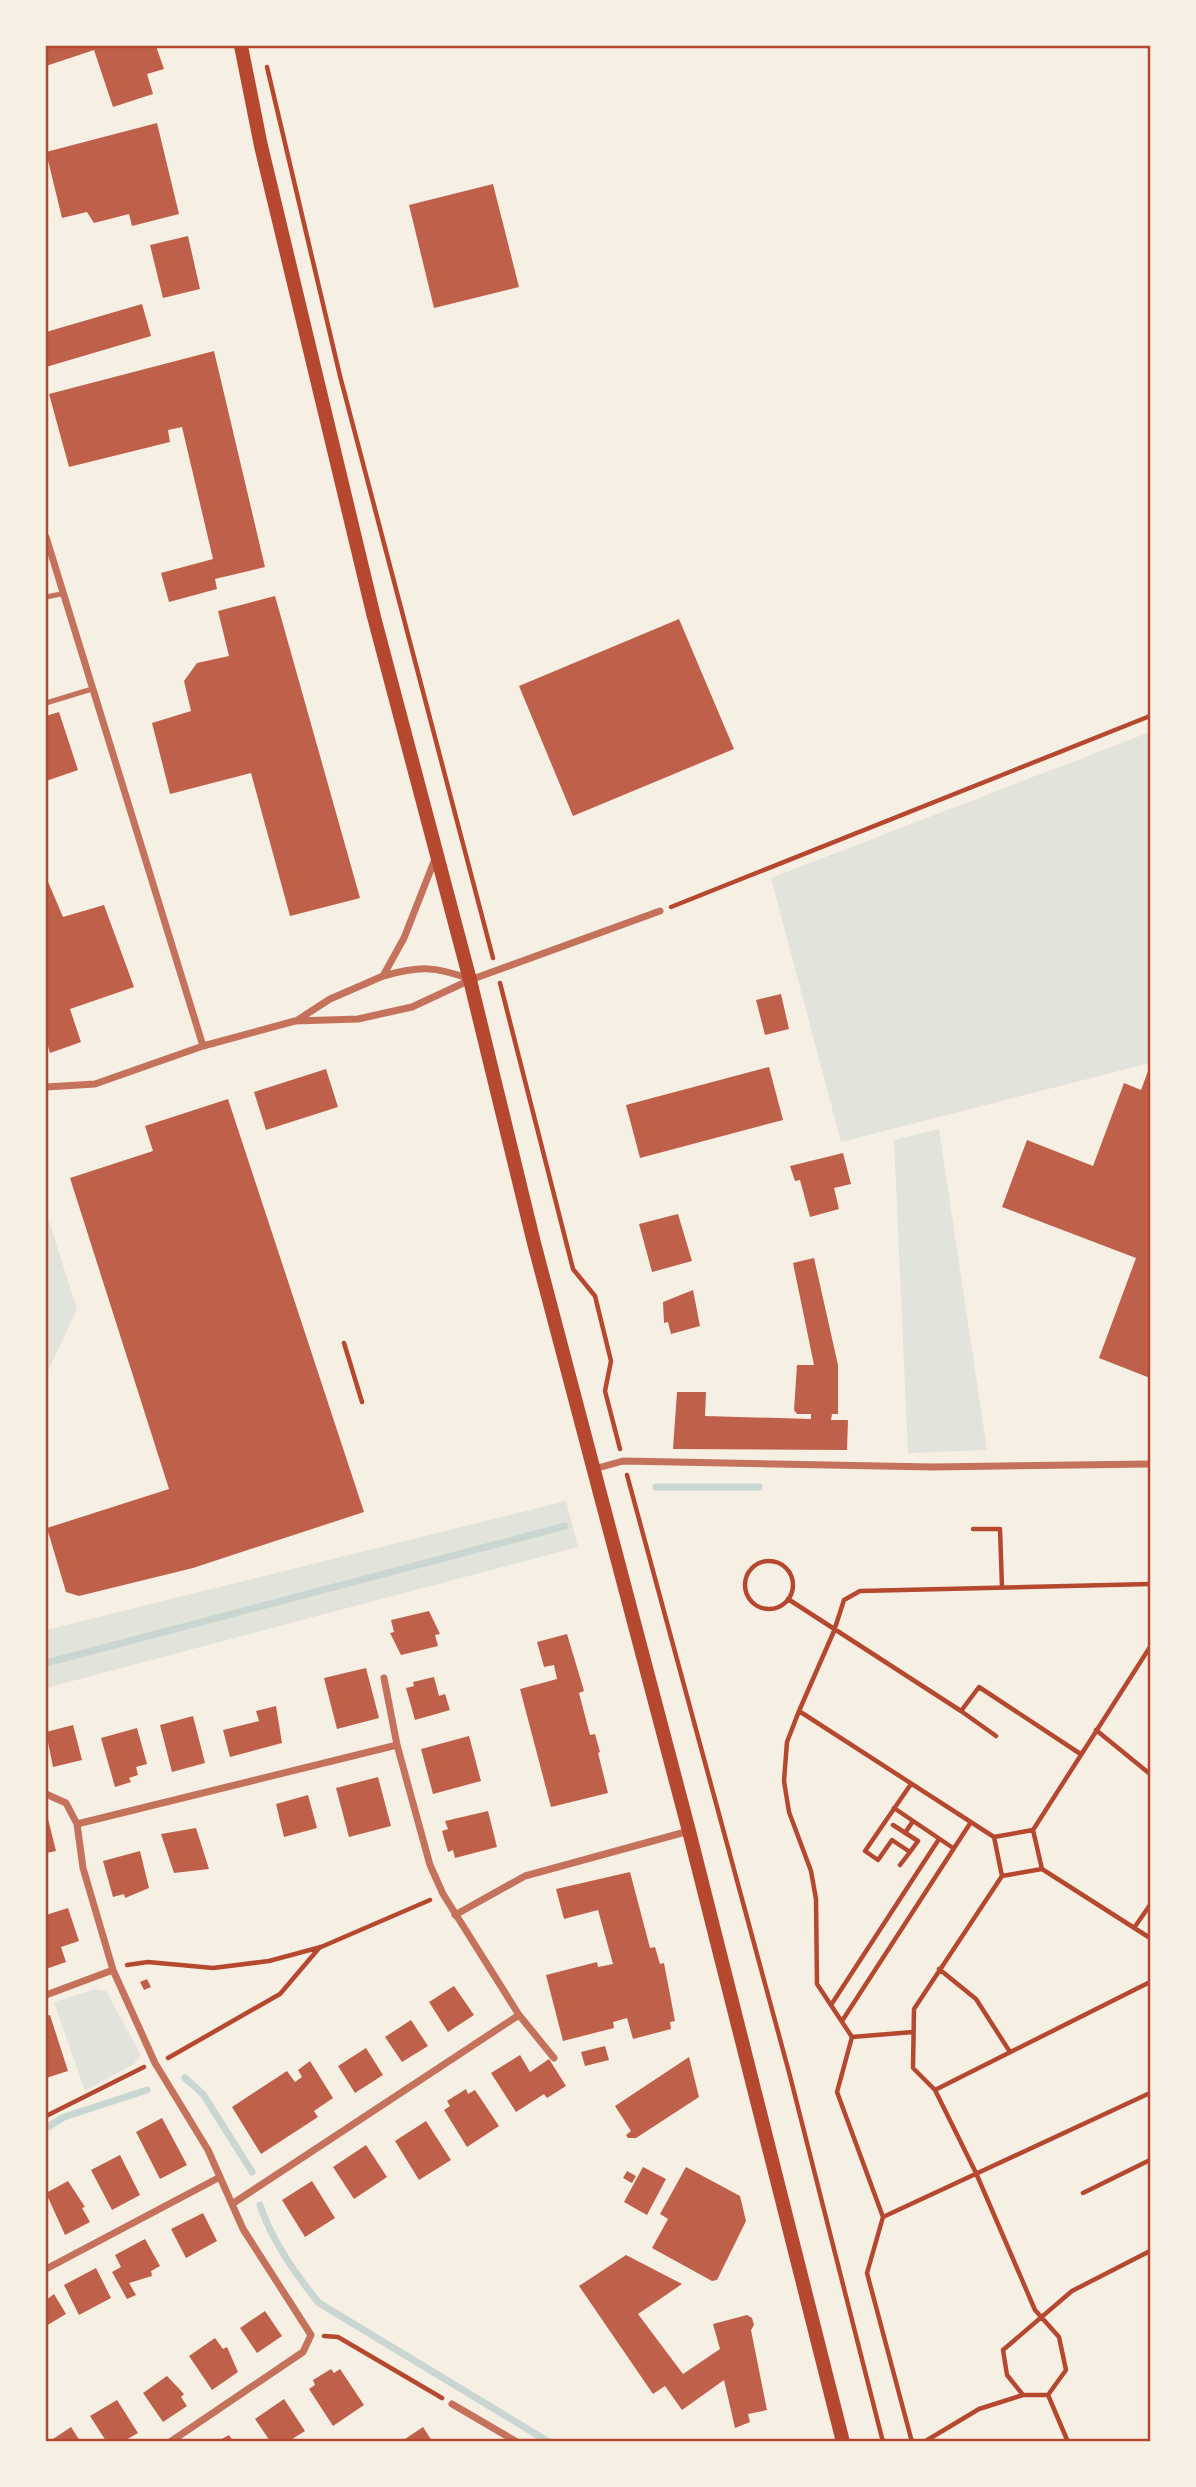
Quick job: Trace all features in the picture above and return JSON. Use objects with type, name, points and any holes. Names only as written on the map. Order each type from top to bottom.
[{"type":"main road","points":[[241,46],[261,146],[374,617],[470,979],[534,1243],[689,1831],[843,2441]]},
{"type":"street","points":[[46,537],[61,594],[203,1046]]},
{"type":"street","points":[[383,976],[413,918],[437,853]]},
{"type":"street","points":[[46,1087],[95,1084],[203,1046],[295,1021],[358,1018],[388,1013],[431,1000],[470,979],[660,911]]},
{"type":"street","points":[[295,1021],[330,999],[383,976],[419,967],[436,968],[470,979]]},
{"type":"street","points":[[594,1469],[624,1461],[933,1467],[1150,1464]]},
{"type":"street","points":[[384,1678],[397,1745],[430,1865],[443,1894],[519,2015],[554,2058]]},
{"type":"street","points":[[77,1824],[397,1745]]},
{"type":"street","points":[[46,1794],[66,1803],[77,1824],[83,1868],[113,1970],[155,2063],[208,2150],[243,2229],[311,2335],[303,2352],[170,2441]]},
{"type":"street","points":[[456,1915],[525,1876],[689,1831]]},
{"type":"street","points":[[46,1995],[113,1970]]},
{"type":"street","points":[[232,2204],[519,2015]]},
{"type":"street","points":[[46,2269],[220,2177]]},
{"type":"street","points":[[452,2404],[517,2441]]},
{"type":"lane","points":[[46,597],[61,594]]},
{"type":"lane","points":[[46,703],[92,690]]},
{"type":"path","points":[[265,59],[337,363],[573,1269],[595,1296],[611,1362],[605,1391],[790,2076],[883,2441]]},
{"type":"path","points":[[660,911],[1150,716]]},
{"type":"path","points":[[344,1343],[362,1402]]},
{"type":"path","points":[[973,1529],[1000,1529],[1002,1587]]},
{"type":"path","points":[[766,1561],[781,1564],[788,1570],[793,1584],[788,1600],[775,1608],[760,1607],[753,1603],[745,1589],[747,1574],[758,1563],[766,1561]]},
{"type":"path","points":[[912,2441],[867,2273],[883,2217],[837,2092],[852,2037],[817,1984],[816,1899],[811,1871],[789,1812],[784,1781],[787,1742],[834,1631],[844,1600],[860,1591],[1150,1584]]},
{"type":"path","points":[[788,1600],[996,1736]]},
{"type":"path","points":[[1042,1869],[1033,1830],[1079,1753],[1150,1647]]},
{"type":"path","points":[[961,1711],[979,1687],[1079,1753]]},
{"type":"path","points":[[799,1712],[994,1837],[1033,1830]]},
{"type":"path","points":[[1096,1730],[1150,1774]]},
{"type":"path","points":[[910,1852],[892,1840],[878,1860],[865,1851],[911,1783]]},
{"type":"path","points":[[894,1808],[953,1848]]},
{"type":"path","points":[[905,1833],[913,1821]]},
{"type":"path","points":[[841,2021],[971,1822]]},
{"type":"path","points":[[893,1825],[918,1841],[901,1865]]},
{"type":"path","points":[[994,1837],[1002,1876],[914,2009],[913,2067],[935,2090],[976,2173],[1035,2310],[1059,2337],[1066,2370],[1048,2395]]},
{"type":"path","points":[[831,2005],[939,1839]]},
{"type":"path","points":[[1002,1876],[1042,1869],[1150,1938]]},
{"type":"path","points":[[113,1970],[131,1963],[148,1962],[188,1968],[242,1966],[321,1947],[443,1894]]},
{"type":"path","points":[[1134,1928],[1150,1905]]},
{"type":"path","points":[[46,2116],[173,2056],[280,1994],[321,1947]]},
{"type":"path","points":[[939,1969],[976,1999],[1010,2052]]},
{"type":"path","points":[[935,2090],[1150,1982]]},
{"type":"path","points":[[852,2037],[913,2032]]},
{"type":"path","points":[[883,2217],[928,2200],[976,2173],[1150,2093]]},
{"type":"path","points":[[1083,2193],[1150,2160]]},
{"type":"path","points":[[1023,2395],[1007,2375],[1003,2350],[1023,2330],[1043,2319],[1072,2291],[1150,2251]]},
{"type":"path","points":[[311,2335],[338,2337],[452,2404]]},
{"type":"path","points":[[924,2441],[979,2409],[1023,2395],[1048,2395]]},
{"type":"path","points":[[1048,2395],[1068,2441]]},
{"type":"shaded area","points":[[1150,732],[1150,1063],[841,1142],[771,878]]},
{"type":"shaded area","points":[[939,1129],[987,1450],[908,1453],[894,1140]]},
{"type":"shaded area","points":[[46,1212],[77,1309],[46,1375]]},
{"type":"shaded area","points":[[566,1501],[578,1547],[46,1688],[46,1630]]},
{"type":"shaded area","points":[[96,1989],[106,1991],[141,2055],[134,2064],[85,2091],[54,2002]]},
{"type":"building","points":[[46,46],[156,46],[164,69],[147,74],[153,94],[113,107],[94,50],[46,66]]},
{"type":"building","points":[[157,123],[179,214],[132,226],[129,214],[94,223],[87,212],[62,218],[46,152]]},
{"type":"building","points":[[493,184],[519,287],[434,308],[409,205]]},
{"type":"building","points":[[188,236],[200,289],[163,298],[150,245]]},
{"type":"building","points":[[142,304],[151,336],[46,367],[46,332]]},
{"type":"building","points":[[214,351],[265,567],[215,579],[217,589],[169,602],[161,573],[213,559],[182,427],[168,430],[170,442],[69,467],[49,394]]},
{"type":"building","points":[[275,596],[360,898],[290,916],[251,773],[170,794],[152,723],[191,711],[184,681],[197,663],[229,656],[218,611]]},
{"type":"building","points":[[679,619],[734,749],[573,816],[519,686]]},
{"type":"building","points":[[59,712],[78,770],[46,781],[46,716]]},
{"type":"building","points":[[46,877],[63,917],[104,905],[134,987],[70,1009],[81,1042],[50,1053],[46,1039]]},
{"type":"building","points":[[781,994],[789,1029],[765,1035],[756,1000]]},
{"type":"building","points":[[769,1067],[783,1120],[640,1158],[626,1105]]},
{"type":"building","points":[[326,1069],[338,1107],[266,1130],[254,1092]]},
{"type":"building","points":[[1148,1071],[1150,1378],[1099,1358],[1136,1258],[1002,1207],[1027,1140],[1093,1166],[1124,1083],[1141,1090]]},
{"type":"building","points":[[228,1099],[364,1512],[193,1568],[79,1596],[66,1592],[47,1528],[169,1489],[70,1178],[153,1151],[145,1126]]},
{"type":"building","points":[[843,1153],[851,1184],[834,1188],[839,1209],[810,1217],[800,1180],[795,1181],[790,1166]]},
{"type":"building","points":[[678,1214],[692,1261],[652,1272],[639,1224]]},
{"type":"building","points":[[814,1258],[838,1365],[838,1414],[832,1414],[831,1420],[848,1420],[847,1450],[673,1449],[677,1392],[706,1392],[705,1416],[811,1419],[811,1414],[797,1414],[794,1410],[797,1365],[814,1365],[793,1263]]},
{"type":"building","points":[[693,1290],[700,1326],[671,1334],[668,1322],[664,1323],[663,1302]]},
{"type":"building","points":[[429,1611],[440,1634],[435,1635],[438,1646],[401,1655],[390,1633],[394,1632],[391,1620]]},
{"type":"building","points":[[567,1634],[584,1691],[579,1693],[590,1735],[595,1734],[608,1793],[551,1807],[520,1689],[557,1679],[554,1665],[544,1667],[537,1642]]},
{"type":"building","points":[[366,1668],[379,1718],[337,1729],[324,1678]]},
{"type":"building","points":[[434,1677],[439,1696],[445,1694],[450,1710],[415,1720],[406,1688],[414,1686],[413,1682]]},
{"type":"building","points":[[276,1706],[282,1743],[230,1757],[223,1730],[259,1721],[256,1711]]},
{"type":"building","points":[[193,1716],[205,1763],[172,1772],[160,1725]]},
{"type":"building","points":[[73,1725],[82,1760],[53,1767],[46,1732]]},
{"type":"building","points":[[137,1728],[147,1764],[136,1767],[138,1775],[129,1778],[131,1782],[115,1787],[101,1738]]},
{"type":"building","points":[[469,1736],[481,1781],[433,1794],[421,1749]]},
{"type":"building","points":[[378,1777],[391,1826],[349,1837],[336,1788]]},
{"type":"building","points":[[308,1795],[317,1828],[284,1837],[276,1804]]},
{"type":"building","points":[[488,1811],[497,1847],[455,1858],[453,1850],[448,1852],[442,1831],[448,1829],[445,1821]]},
{"type":"building","points":[[46,1819],[56,1851],[46,1853]]},
{"type":"building","points":[[196,1828],[209,1869],[174,1873],[161,1834]]},
{"type":"building","points":[[140,1851],[149,1888],[125,1898],[124,1894],[113,1897],[103,1861]]},
{"type":"building","points":[[630,1872],[650,1948],[655,1947],[660,1964],[664,1963],[675,2021],[670,2022],[671,2029],[633,2039],[627,2018],[613,2022],[614,2028],[563,2041],[546,1975],[597,1962],[598,1967],[613,1964],[598,1910],[564,1919],[556,1889]]},
{"type":"building","points":[[68,1908],[79,1941],[61,1947],[66,1962],[46,1969],[46,1915]]},
{"type":"building","points":[[147,1979],[151,1987],[144,1990],[140,1982]]},
{"type":"building","points":[[454,1986],[474,2015],[448,2032],[429,2002]]},
{"type":"building","points":[[50,2015],[68,2071],[46,2078],[46,2016]]},
{"type":"building","points":[[411,2020],[428,2046],[402,2062],[385,2037]]},
{"type":"building","points":[[605,2046],[609,2060],[585,2066],[581,2052]]},
{"type":"building","points":[[366,2048],[383,2075],[355,2093],[338,2066]]},
{"type":"building","points":[[520,2055],[530,2072],[549,2059],[566,2086],[547,2098],[544,2094],[516,2112],[491,2073]]},
{"type":"building","points":[[689,2057],[699,2097],[636,2138],[628,2138],[626,2135],[631,2131],[615,2106]]},
{"type":"building","points":[[310,2061],[333,2098],[314,2111],[318,2117],[261,2154],[232,2107],[287,2071],[295,2082],[302,2077],[298,2070]]},
{"type":"building","points":[[466,2089],[468,2094],[475,2090],[499,2126],[467,2147],[444,2110],[450,2106],[447,2101]]},
{"type":"building","points":[[162,2118],[187,2165],[160,2179],[136,2132]]},
{"type":"building","points":[[426,2121],[451,2160],[419,2180],[395,2141]]},
{"type":"building","points":[[366,2145],[387,2177],[354,2199],[333,2167]]},
{"type":"building","points":[[120,2155],[140,2195],[112,2210],[91,2170]]},
{"type":"building","points":[[643,2167],[666,2179],[647,2215],[624,2202]]},
{"type":"building","points":[[686,2167],[740,2196],[746,2221],[717,2280],[712,2281],[652,2248],[668,2219],[660,2214]]},
{"type":"building","points":[[627,2171],[636,2176],[632,2183],[623,2178]]},
{"type":"building","points":[[68,2181],[85,2207],[82,2208],[90,2222],[65,2235],[46,2193]]},
{"type":"building","points":[[312,2181],[335,2218],[305,2237],[282,2200]]},
{"type":"building","points":[[203,2213],[217,2241],[186,2258],[171,2229]]},
{"type":"building","points":[[145,2239],[160,2266],[151,2271],[152,2276],[129,2283],[136,2295],[127,2299],[112,2272],[121,2267],[115,2255]]},
{"type":"building","points":[[626,2255],[682,2284],[638,2314],[683,2374],[720,2349],[713,2324],[747,2315],[752,2318],[754,2325],[751,2330],[767,2410],[748,2414],[750,2422],[735,2428],[724,2380],[682,2410],[665,2386],[653,2394],[579,2286]]},
{"type":"building","points":[[96,2268],[111,2298],[79,2315],[64,2285]]},
{"type":"building","points":[[54,2294],[66,2314],[46,2326],[46,2300]]},
{"type":"building","points":[[265,2311],[282,2336],[257,2353],[240,2328]]},
{"type":"building","points":[[215,2338],[223,2349],[227,2347],[238,2372],[212,2390],[189,2356]]},
{"type":"building","points":[[331,2369],[334,2373],[340,2369],[364,2405],[333,2426],[309,2389],[315,2385],[313,2380]]},
{"type":"building","points":[[167,2376],[184,2394],[181,2397],[187,2406],[163,2422],[143,2393]]},
{"type":"building","points":[[284,2399],[305,2431],[289,2441],[270,2441],[255,2419]]},
{"type":"building","points":[[117,2400],[138,2433],[124,2441],[106,2441],[90,2416]]},
{"type":"building","points":[[71,2427],[80,2441],[54,2441],[53,2439]]},
{"type":"building","points":[[423,2427],[432,2441],[402,2441]]},
{"type":"building","points":[[229,2435],[233,2441],[218,2441]]},
{"type":"waterway","points":[[656,1487],[759,1487]]},
{"type":"waterway","points":[[46,1663],[565,1526]]},
{"type":"waterway","points":[[185,2078],[203,2094],[252,2172]]},
{"type":"waterway","points":[[46,2128],[64,2117],[147,2090]]},
{"type":"waterway","points":[[260,2205],[285,2257],[319,2303],[549,2442]]}]
